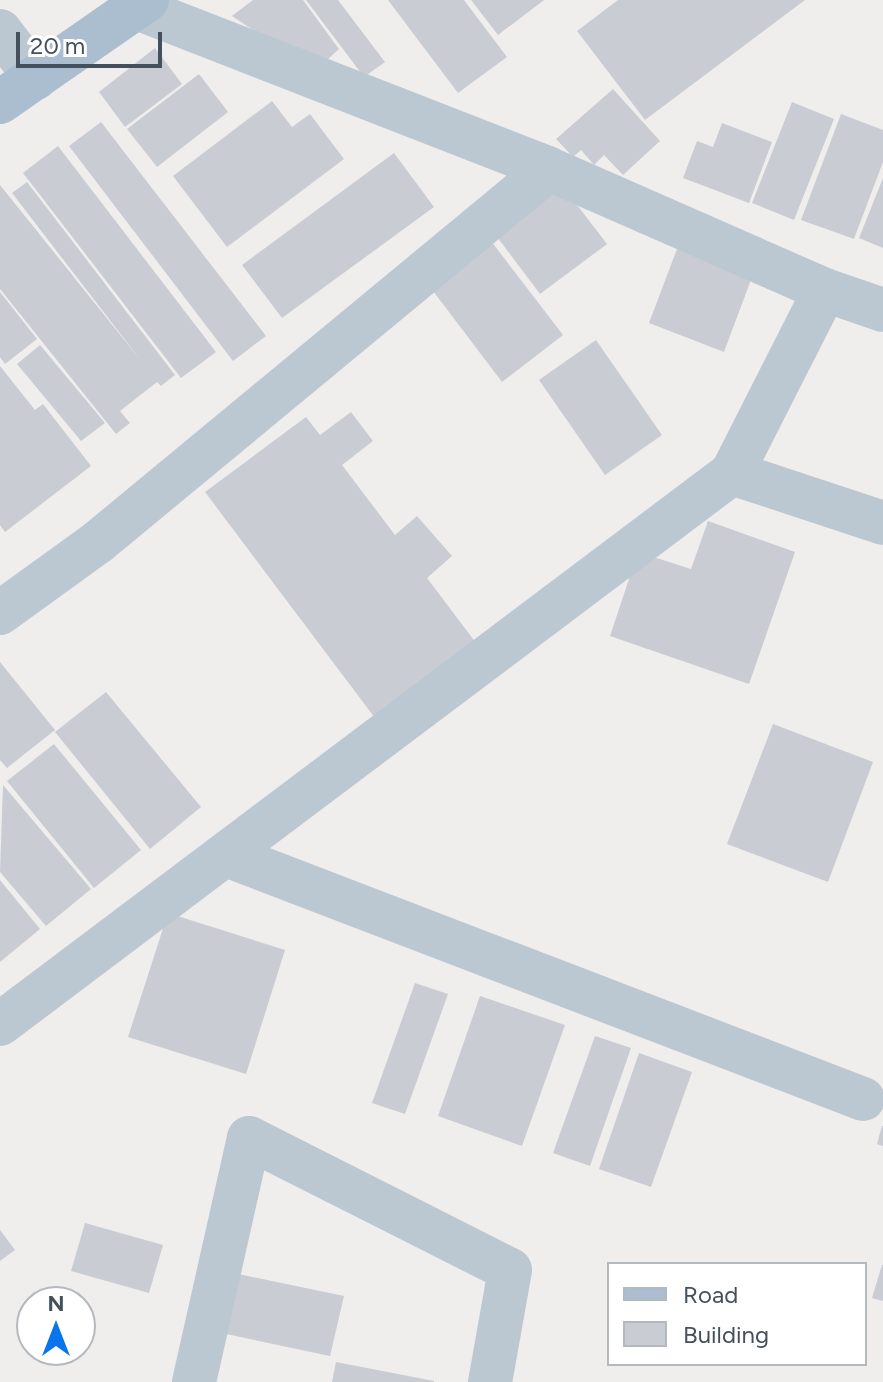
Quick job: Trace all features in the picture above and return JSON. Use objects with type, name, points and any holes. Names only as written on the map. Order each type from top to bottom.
[{"type":"main road","points":[[0,102],[142,4]]},
{"type":"street","points":[[142,4],[549,169],[825,290],[883,310]]},
{"type":"street","points":[[0,31],[36,78]]},
{"type":"street","points":[[0,613],[98,542],[549,169]]},
{"type":"street","points":[[0,1024],[229,856],[732,473],[825,290]]},
{"type":"street","points":[[732,473],[883,523]]},
{"type":"street","points":[[229,856],[863,1099]]},
{"type":"street","points":[[194,1382],[249,1138],[510,1270],[490,1382]]},
{"type":"building","points":[[253,0],[303,0],[339,49],[315,71],[232,16]]},
{"type":"building","points":[[306,0],[338,0],[385,62],[364,77]]},
{"type":"building","points":[[388,0],[464,0],[507,57],[458,93]]},
{"type":"building","points":[[471,0],[544,0],[498,35]]},
{"type":"building","points":[[618,0],[805,0],[645,120],[577,31]]},
{"type":"building","points":[[155,48],[182,84],[125,127],[99,92]]},
{"type":"building","points":[[199,74],[228,112],[157,167],[127,129]]},
{"type":"building","points":[[613,89],[660,141],[623,175],[604,155],[594,165],[581,150],[573,157],[556,139]]},
{"type":"building","points":[[272,101],[292,127],[310,114],[344,159],[227,247],[173,176]]},
{"type":"building","points":[[792,102],[834,119],[794,220],[752,203]]},
{"type":"building","points":[[841,114],[883,130],[883,162],[854,239],[801,220]]},
{"type":"building","points":[[101,122],[266,336],[233,361],[69,146]]},
{"type":"building","points":[[722,123],[772,142],[749,203],[683,178],[697,141],[713,147]]},
{"type":"building","points":[[58,146],[216,352],[181,378],[23,173]]},
{"type":"building","points":[[394,153],[434,207],[282,318],[242,265]]},
{"type":"building","points":[[554,175],[607,244],[540,294],[488,225]]},
{"type":"building","points":[[883,178],[883,248],[859,238]]},
{"type":"building","points":[[27,182],[175,375],[161,386],[157,382],[120,411],[130,423],[116,434],[0,289],[0,185],[142,362],[12,193]]},
{"type":"building","points":[[488,237],[563,335],[502,382],[427,283]]},
{"type":"building","points":[[677,249],[752,277],[724,352],[649,323]]},
{"type":"building","points":[[0,292],[37,339],[5,364],[0,357]]},
{"type":"building","points":[[596,340],[662,435],[605,475],[539,380]]},
{"type":"building","points":[[40,345],[105,423],[81,441],[17,364]]},
{"type":"building","points":[[0,366],[35,410],[43,404],[91,466],[5,532],[0,525]]},
{"type":"building","points":[[351,412],[373,441],[342,465],[395,535],[417,516],[452,556],[427,578],[479,647],[378,722],[205,492],[306,417],[320,435]]},
{"type":"building","points":[[708,521],[795,552],[749,684],[610,636],[638,552],[691,569]]},
{"type":"building","points":[[0,662],[55,730],[7,768],[0,760]]},
{"type":"building","points":[[106,692],[201,807],[150,849],[55,732]]},
{"type":"building","points":[[773,724],[873,762],[828,882],[727,844]]},
{"type":"building","points":[[54,744],[141,850],[94,888],[7,781]]},
{"type":"building","points":[[3,785],[91,889],[46,926],[0,872]]},
{"type":"building","points":[[0,880],[40,929],[0,962]]},
{"type":"building","points":[[168,913],[285,950],[246,1074],[128,1037]]},
{"type":"building","points":[[415,983],[448,994],[405,1114],[372,1103]]},
{"type":"building","points":[[480,996],[565,1025],[522,1146],[438,1116]]},
{"type":"building","points":[[595,1036],[631,1048],[590,1166],[553,1153]]},
{"type":"building","points":[[639,1053],[692,1072],[651,1187],[599,1169]]},
{"type":"building","points":[[883,1126],[883,1146],[877,1144]]},
{"type":"building","points":[[85,1223],[163,1245],[149,1293],[71,1271]]},
{"type":"building","points":[[0,1230],[15,1250],[0,1261]]},
{"type":"building","points":[[883,1265],[883,1301],[872,1298]]},
{"type":"building","points":[[224,1271],[344,1296],[330,1356],[212,1331]]},
{"type":"building","points":[[336,1362],[434,1381],[434,1382],[332,1382]]}]
